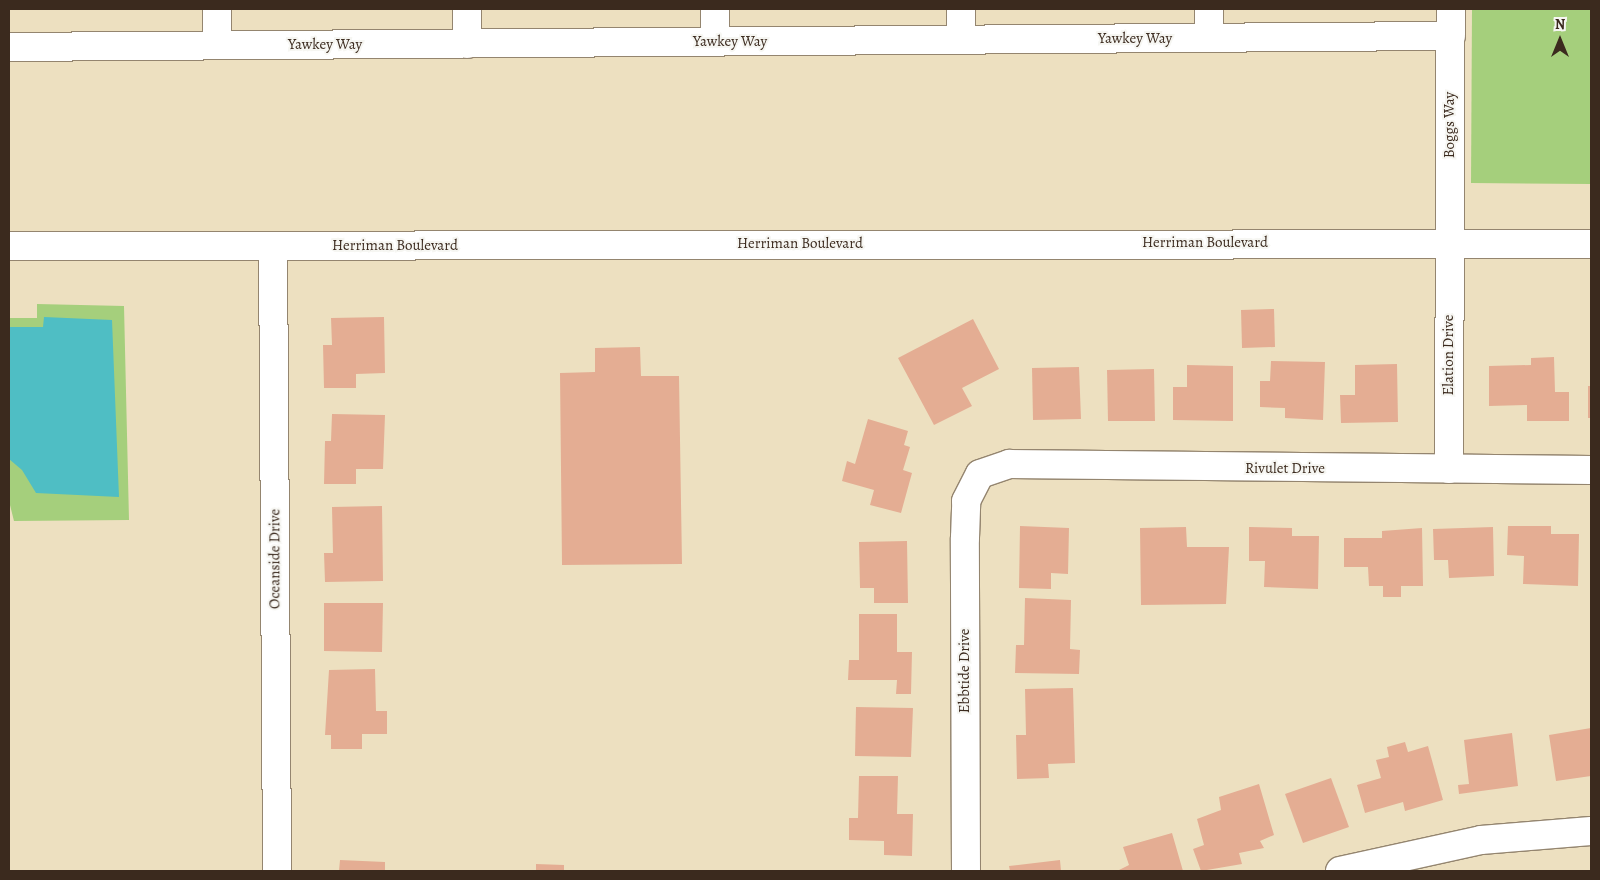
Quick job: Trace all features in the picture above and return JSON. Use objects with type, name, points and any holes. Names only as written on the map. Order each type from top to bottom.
[{"type":"street","points":[[217,9],[218,45]]},
{"type":"street","points":[[467,9],[467,44]]},
{"type":"street","points":[[715,9],[715,42]]},
{"type":"street","points":[[961,9],[962,40]]},
{"type":"street","points":[[1209,9],[1209,38]]},
{"type":"street","name":"Boggs Way","points":[[1450,242],[1451,9]]},
{"type":"street","name":"Yawkey Way","points":[[9,47],[1451,36]]},
{"type":"street","name":"Herriman Boulevard","points":[[9,246],[1450,242],[1591,244]]},
{"type":"street","name":"Elation Drive","points":[[1449,469],[1450,242]]},
{"type":"street","name":"Oceanside Drive","points":[[273,246],[277,871]]},
{"type":"street","name":"Rivulet Drive","points":[[980,474],[1008,464],[1591,470]]},
{"type":"street","name":"Ebbtide Drive","points":[[966,871],[966,501],[980,474]]},
{"type":"street","points":[[1340,871],[1481,840],[1591,831]]},
{"type":"green space","points":[[1472,9],[1591,9],[1591,184],[1471,183]]},
{"type":"green space","points":[[37,304],[124,306],[129,520],[14,521],[9,501],[9,318],[37,318]]},
{"type":"water","points":[[44,317],[112,320],[119,497],[36,493],[22,470],[9,459],[9,327],[43,327]]},
{"type":"building","points":[[1274,309],[1275,347],[1242,348],[1241,310]]},
{"type":"building","points":[[384,317],[385,373],[356,374],[356,388],[324,388],[323,345],[332,345],[331,318]]},
{"type":"building","points":[[973,319],[999,369],[962,388],[972,406],[934,425],[898,358]]},
{"type":"building","points":[[640,347],[641,376],[679,376],[682,564],[562,565],[560,373],[595,372],[595,348]]},
{"type":"building","points":[[1554,357],[1555,392],[1569,392],[1569,421],[1527,421],[1527,405],[1489,406],[1489,366],[1531,365],[1531,358]]},
{"type":"building","points":[[1271,361],[1325,362],[1323,420],[1285,418],[1285,408],[1260,407],[1260,381],[1270,381]]},
{"type":"building","points":[[1397,364],[1398,422],[1341,423],[1340,395],[1355,395],[1355,365]]},
{"type":"building","points":[[1187,365],[1233,366],[1233,421],[1173,420],[1173,387],[1187,387]]},
{"type":"building","points":[[1079,367],[1081,419],[1033,420],[1032,368]]},
{"type":"building","points":[[1154,369],[1155,421],[1108,421],[1107,370]]},
{"type":"building","points":[[1588,386],[1591,386],[1591,418],[1588,418]]},
{"type":"building","points":[[332,414],[385,415],[383,469],[356,469],[356,484],[324,484],[325,441],[331,441]]},
{"type":"building","points":[[868,419],[908,431],[904,445],[910,447],[903,470],[912,473],[901,513],[870,505],[874,490],[842,481],[847,461],[855,464]]},
{"type":"building","points":[[382,506],[383,581],[325,582],[324,553],[333,553],[332,507]]},
{"type":"building","points":[[1020,526],[1069,528],[1068,574],[1051,573],[1051,589],[1019,588]]},
{"type":"building","points":[[1508,526],[1551,526],[1551,534],[1579,534],[1578,586],[1523,584],[1524,556],[1507,555]]},
{"type":"building","points":[[1186,527],[1187,547],[1229,547],[1226,604],[1141,605],[1140,528]]},
{"type":"building","points":[[1249,527],[1292,528],[1292,536],[1319,536],[1318,589],[1264,587],[1265,561],[1249,561]]},
{"type":"building","points":[[1493,527],[1494,576],[1449,578],[1448,560],[1434,560],[1433,529]]},
{"type":"building","points":[[1422,528],[1423,586],[1401,586],[1401,597],[1383,597],[1383,586],[1369,586],[1368,567],[1344,567],[1344,538],[1382,538],[1382,531]]},
{"type":"building","points":[[907,541],[908,603],[874,603],[874,588],[860,588],[859,542]]},
{"type":"building","points":[[1025,598],[1071,600],[1070,649],[1080,650],[1079,674],[1015,673],[1016,645],[1024,645]]},
{"type":"building","points":[[324,603],[383,603],[382,652],[324,651]]},
{"type":"building","points":[[859,614],[897,614],[897,652],[912,652],[911,694],[896,694],[897,680],[848,680],[849,660],[859,660]]},
{"type":"building","points":[[375,669],[376,711],[387,711],[387,734],[362,734],[362,749],[331,749],[331,735],[325,735],[329,670]]},
{"type":"building","points":[[1073,688],[1075,763],[1048,764],[1049,778],[1017,779],[1016,735],[1026,735],[1025,689]]},
{"type":"building","points":[[856,707],[913,708],[911,757],[855,756]]},
{"type":"building","points":[[1591,728],[1591,776],[1556,781],[1549,735]]},
{"type":"building","points":[[1512,733],[1518,786],[1459,794],[1458,785],[1469,784],[1464,740]]},
{"type":"building","points":[[1405,742],[1408,752],[1428,746],[1443,800],[1405,811],[1403,802],[1365,813],[1357,785],[1381,778],[1376,760],[1389,757],[1387,747]]},
{"type":"building","points":[[859,776],[898,776],[897,814],[913,814],[912,856],[884,855],[884,841],[849,840],[849,818],[858,818]]},
{"type":"building","points":[[1331,778],[1349,827],[1303,843],[1285,794]]},
{"type":"building","points":[[1259,784],[1274,835],[1260,841],[1264,848],[1239,853],[1242,864],[1201,871],[1193,849],[1204,845],[1197,819],[1221,810],[1219,797]]},
{"type":"building","points":[[1172,833],[1183,871],[1117,871],[1129,865],[1123,847]]},
{"type":"building","points":[[340,860],[385,862],[385,871],[339,871]]},
{"type":"building","points":[[1060,860],[1061,871],[1010,871],[1009,866]]},
{"type":"building","points":[[536,864],[564,865],[564,871],[536,871]]}]
